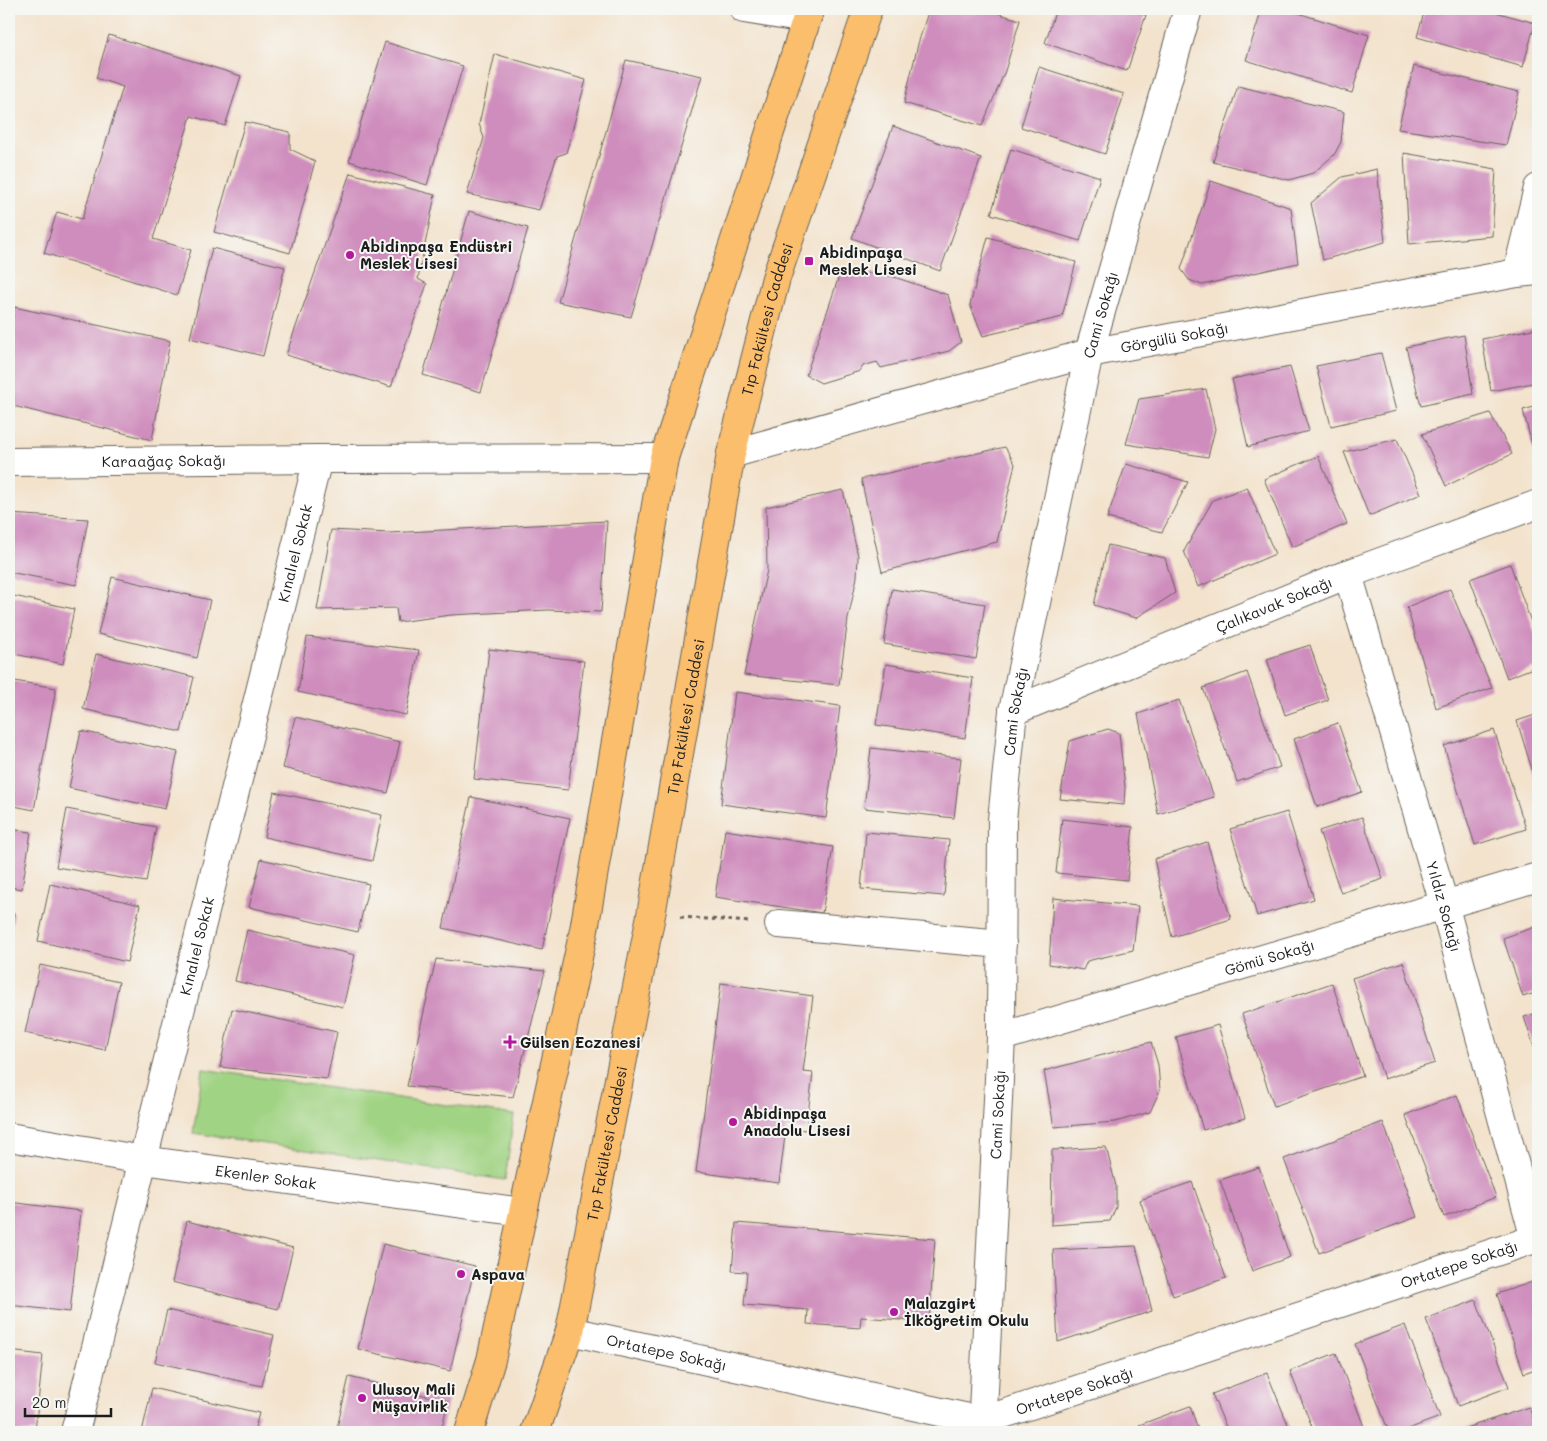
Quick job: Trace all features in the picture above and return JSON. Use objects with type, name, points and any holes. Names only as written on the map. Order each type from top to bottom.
[{"type":"main road","name":"Tıp Fakültesi Caddesi","points":[[535,1432],[570,1331],[652,915],[731,454],[776,278],[868,9]]},
{"type":"main road","points":[[469,1432],[491,1360],[584,930],[664,458],[808,14]]},
{"type":"street","points":[[744,9],[808,14]]},
{"type":"street","name":"Cami Sokağı","points":[[982,1427],[1001,1037],[1002,820],[1013,711],[1089,353],[1188,9]]},
{"type":"street","points":[[1528,272],[1538,188]]},
{"type":"street","name":"Görgülü Sokağı","points":[[731,454],[1089,353],[1528,272]]},
{"type":"street","name":"Karaağaç Sokağı","points":[[9,462],[664,458]]},
{"type":"street","name":"Kınalıel Sokak","points":[[75,1432],[318,459]]},
{"type":"street","name":"Çalıkavak Sokağı","points":[[1013,711],[1348,574],[1538,504]]},
{"type":"street","name":"Yıldız Sokağı","points":[[1348,574],[1444,904],[1537,1239]]},
{"type":"street","name":"Gömü Sokağı","points":[[1001,1037],[1538,876]]},
{"type":"street","points":[[779,924],[1002,944]]},
{"type":"street","name":"Ekenler Sokak","points":[[9,1137],[142,1160],[523,1212]]},
{"type":"street","name":"Ortatepe Sokağı","points":[[570,1331],[982,1427],[1537,1239]]},
{"type":"path","points":[[652,915],[779,924]]},
{"type":"green space","points":[[203,1069],[514,1115],[505,1180],[193,1133]]},
{"type":"building","points":[[929,9],[983,9],[1020,20],[1005,71],[982,126],[904,103],[918,44]]},
{"type":"building","points":[[1056,9],[1128,9],[1146,15],[1127,71],[1045,43]]},
{"type":"building","points":[[1262,9],[1285,9],[1369,35],[1352,93],[1246,60]]},
{"type":"building","points":[[1425,9],[1485,9],[1535,23],[1523,67],[1417,37]]},
{"type":"building","points":[[109,35],[241,76],[225,126],[191,116],[153,239],[191,250],[177,295],[44,253],[57,212],[82,219],[123,87],[96,78]]},
{"type":"building","points":[[385,42],[463,66],[427,185],[349,161]]},
{"type":"building","points":[[495,54],[586,80],[566,153],[557,156],[539,210],[467,194],[484,138],[479,124]]},
{"type":"building","points":[[626,60],[702,76],[631,317],[558,302]]},
{"type":"building","points":[[1414,66],[1519,92],[1506,145],[1398,129]]},
{"type":"building","points":[[1039,67],[1124,94],[1105,154],[1021,127]]},
{"type":"building","points":[[1238,86],[1344,112],[1341,142],[1334,155],[1313,173],[1289,180],[1213,162]]},
{"type":"building","points":[[245,122],[290,132],[290,149],[315,161],[290,253],[214,232]]},
{"type":"building","points":[[893,126],[981,158],[940,271],[852,238]]},
{"type":"building","points":[[1011,149],[1100,177],[1080,241],[991,214]]},
{"type":"building","points":[[1404,153],[1496,169],[1492,236],[1409,244]]},
{"type":"building","points":[[1377,169],[1385,242],[1323,260],[1311,203],[1342,177]]},
{"type":"building","points":[[350,173],[435,195],[418,279],[427,284],[391,387],[286,355]]},
{"type":"building","points":[[1211,181],[1291,208],[1298,263],[1202,285],[1189,280],[1181,269]]},
{"type":"building","points":[[469,211],[528,228],[481,392],[423,375]]},
{"type":"building","points":[[988,237],[1076,262],[1062,317],[983,336],[970,305]]},
{"type":"building","points":[[212,248],[285,267],[263,356],[190,338]]},
{"type":"building","points":[[872,273],[891,276],[948,295],[961,342],[949,351],[881,368],[877,362],[863,366],[860,371],[821,383],[806,375],[839,276]]},
{"type":"building","points":[[14,307],[170,341],[152,440],[9,405],[9,351]]},
{"type":"building","points":[[1538,328],[1538,382],[1491,391],[1482,339]]},
{"type":"building","points":[[1464,335],[1473,394],[1421,406],[1406,347]]},
{"type":"building","points":[[1381,353],[1396,411],[1331,426],[1316,366]]},
{"type":"building","points":[[1290,367],[1309,431],[1248,447],[1232,379]]},
{"type":"building","points":[[1206,389],[1215,429],[1208,457],[1126,444],[1139,399]]},
{"type":"building","points":[[1538,406],[1538,456],[1535,457],[1523,410]]},
{"type":"building","points":[[1490,413],[1512,454],[1446,486],[1422,434]]},
{"type":"building","points":[[1397,439],[1421,494],[1369,516],[1344,452]]},
{"type":"building","points":[[1005,447],[1015,464],[997,542],[882,572],[861,479]]},
{"type":"building","points":[[1318,456],[1347,524],[1292,547],[1264,479]]},
{"type":"building","points":[[1126,464],[1188,482],[1162,532],[1107,518]]},
{"type":"building","points":[[1247,487],[1275,554],[1198,587],[1184,551],[1213,500]]},
{"type":"building","points":[[843,490],[858,556],[857,577],[848,619],[839,685],[744,675],[767,570],[766,507]]},
{"type":"building","points":[[9,514],[88,519],[76,585],[9,572]]},
{"type":"building","points":[[607,521],[601,612],[548,610],[451,615],[398,622],[396,608],[317,610],[331,530],[389,533]]},
{"type":"building","points":[[1108,545],[1165,558],[1175,593],[1136,618],[1094,605]]},
{"type":"building","points":[[1510,564],[1538,641],[1538,666],[1507,678],[1470,579]]},
{"type":"building","points":[[112,577],[210,600],[197,658],[98,634]]},
{"type":"building","points":[[892,589],[985,604],[976,659],[884,644]]},
{"type":"building","points":[[1450,589],[1492,688],[1436,708],[1407,607]]},
{"type":"building","points":[[9,595],[74,609],[63,664],[9,653]]},
{"type":"building","points":[[307,637],[419,650],[406,715],[298,692]]},
{"type":"building","points":[[1310,645],[1328,700],[1285,715],[1267,659]]},
{"type":"building","points":[[489,649],[584,661],[568,790],[474,779]]},
{"type":"building","points":[[96,654],[194,677],[181,732],[83,709]]},
{"type":"building","points":[[886,664],[973,678],[965,738],[876,725]]},
{"type":"building","points":[[1247,672],[1280,767],[1237,782],[1203,688]]},
{"type":"building","points":[[9,680],[56,688],[34,810],[9,805]]},
{"type":"building","points":[[735,692],[840,706],[826,818],[721,804]]},
{"type":"building","points":[[1179,700],[1214,797],[1158,814],[1138,714]]},
{"type":"building","points":[[1538,714],[1538,789],[1517,721]]},
{"type":"building","points":[[295,717],[400,742],[388,793],[283,768]]},
{"type":"building","points":[[1338,723],[1362,792],[1317,807],[1294,739]]},
{"type":"building","points":[[1108,729],[1119,733],[1125,787],[1124,805],[1060,799],[1070,741]]},
{"type":"building","points":[[1494,730],[1526,829],[1475,845],[1444,746]]},
{"type":"building","points":[[81,731],[178,752],[165,809],[69,788]]},
{"type":"building","points":[[871,748],[961,758],[954,818],[864,808]]},
{"type":"building","points":[[274,792],[382,815],[372,861],[264,837]]},
{"type":"building","points":[[471,797],[570,818],[542,950],[443,928]]},
{"type":"building","points":[[67,809],[156,827],[146,882],[56,867]]},
{"type":"building","points":[[1287,812],[1314,899],[1257,916],[1230,829]]},
{"type":"building","points":[[1362,817],[1383,879],[1341,893],[1319,831]]},
{"type":"building","points":[[1062,819],[1133,827],[1127,880],[1056,873]]},
{"type":"building","points":[[9,829],[31,832],[22,889],[9,887]]},
{"type":"building","points":[[725,830],[833,847],[822,913],[715,897]]},
{"type":"building","points":[[866,832],[949,840],[944,896],[861,889]]},
{"type":"building","points":[[1207,842],[1231,919],[1172,937],[1154,859]]},
{"type":"building","points":[[261,859],[369,884],[358,932],[249,907]]},
{"type":"building","points":[[50,884],[140,905],[127,962],[38,941]]},
{"type":"building","points":[[1053,898],[1138,906],[1133,950],[1087,961],[1083,970],[1049,964]]},
{"type":"building","points":[[9,912],[14,913],[10,936],[9,936]]},
{"type":"building","points":[[1538,926],[1538,992],[1523,997],[1503,938]]},
{"type":"building","points":[[247,930],[355,955],[343,1007],[235,981]]},
{"type":"building","points":[[436,959],[545,971],[513,1097],[407,1086]]},
{"type":"building","points":[[1403,962],[1435,1063],[1384,1079],[1352,978]]},
{"type":"building","points":[[40,965],[119,982],[105,1050],[25,1033]]},
{"type":"building","points":[[721,983],[813,996],[803,1072],[813,1073],[806,1130],[786,1128],[779,1183],[696,1172]]},
{"type":"building","points":[[1332,983],[1363,1076],[1274,1106],[1242,1014]]},
{"type":"building","points":[[232,1009],[337,1032],[327,1079],[220,1067]]},
{"type":"building","points":[[1538,1013],[1538,1059],[1524,1017]]},
{"type":"building","points":[[1218,1025],[1245,1118],[1203,1130],[1176,1037]]},
{"type":"building","points":[[1151,1042],[1158,1065],[1160,1090],[1150,1112],[1115,1122],[1054,1127],[1044,1071]]},
{"type":"building","points":[[1457,1095],[1496,1197],[1444,1217],[1405,1115]]},
{"type":"building","points":[[1383,1122],[1417,1217],[1319,1253],[1284,1159]]},
{"type":"building","points":[[1106,1147],[1116,1186],[1116,1207],[1110,1221],[1051,1225],[1052,1150]]},
{"type":"building","points":[[1259,1167],[1290,1257],[1252,1271],[1220,1180]]},
{"type":"building","points":[[1192,1182],[1226,1278],[1173,1296],[1140,1200]]},
{"type":"building","points":[[9,1202],[81,1211],[70,1312],[9,1305]]},
{"type":"building","points":[[187,1221],[293,1248],[278,1309],[172,1282]]},
{"type":"building","points":[[736,1223],[935,1239],[929,1322],[861,1317],[860,1328],[807,1324],[808,1310],[744,1305],[747,1272],[732,1271]]},
{"type":"building","points":[[383,1244],[475,1266],[450,1371],[358,1349]]},
{"type":"building","points":[[1136,1246],[1152,1311],[1058,1342],[1053,1250]]},
{"type":"building","points":[[1538,1280],[1538,1368],[1524,1373],[1497,1294]]},
{"type":"building","points":[[1476,1300],[1509,1387],[1458,1406],[1426,1319]]},
{"type":"building","points":[[167,1310],[274,1335],[262,1386],[155,1362]]},
{"type":"building","points":[[1405,1325],[1440,1417],[1400,1432],[1389,1432],[1355,1344]]},
{"type":"building","points":[[9,1351],[43,1355],[35,1432],[9,1432]]},
{"type":"building","points":[[1336,1353],[1366,1432],[1314,1432],[1290,1371]]},
{"type":"building","points":[[1267,1373],[1291,1432],[1228,1432],[1212,1394]]},
{"type":"building","points":[[349,1377],[448,1401],[441,1432],[336,1432]]},
{"type":"building","points":[[152,1388],[259,1413],[254,1432],[142,1432]]},
{"type":"building","points":[[1190,1406],[1199,1432],[1141,1432],[1139,1425]]},
{"type":"building","points":[[1529,1407],[1538,1432],[1464,1432],[1463,1429]]},
{"type":"place","name":"Abidinpaşa Endüstri Meslek Lisesi","points":[[350,255]]},
{"type":"place","name":"Abidinpaşa Meslek Lisesi","points":[[809,261]]},
{"type":"place","name":"Gülsen Eczanesi","points":[[510,1042]]},
{"type":"place","name":"Abidinpaşa Anadolu Lisesi","points":[[733,1122]]},
{"type":"place","name":"Aspava","points":[[461,1274]]},
{"type":"place","name":"Malazgirt İlköğretim Okulu","points":[[894,1312]]},
{"type":"place","name":"Ulusoy Mali Müşavirlik","points":[[362,1398]]}]
